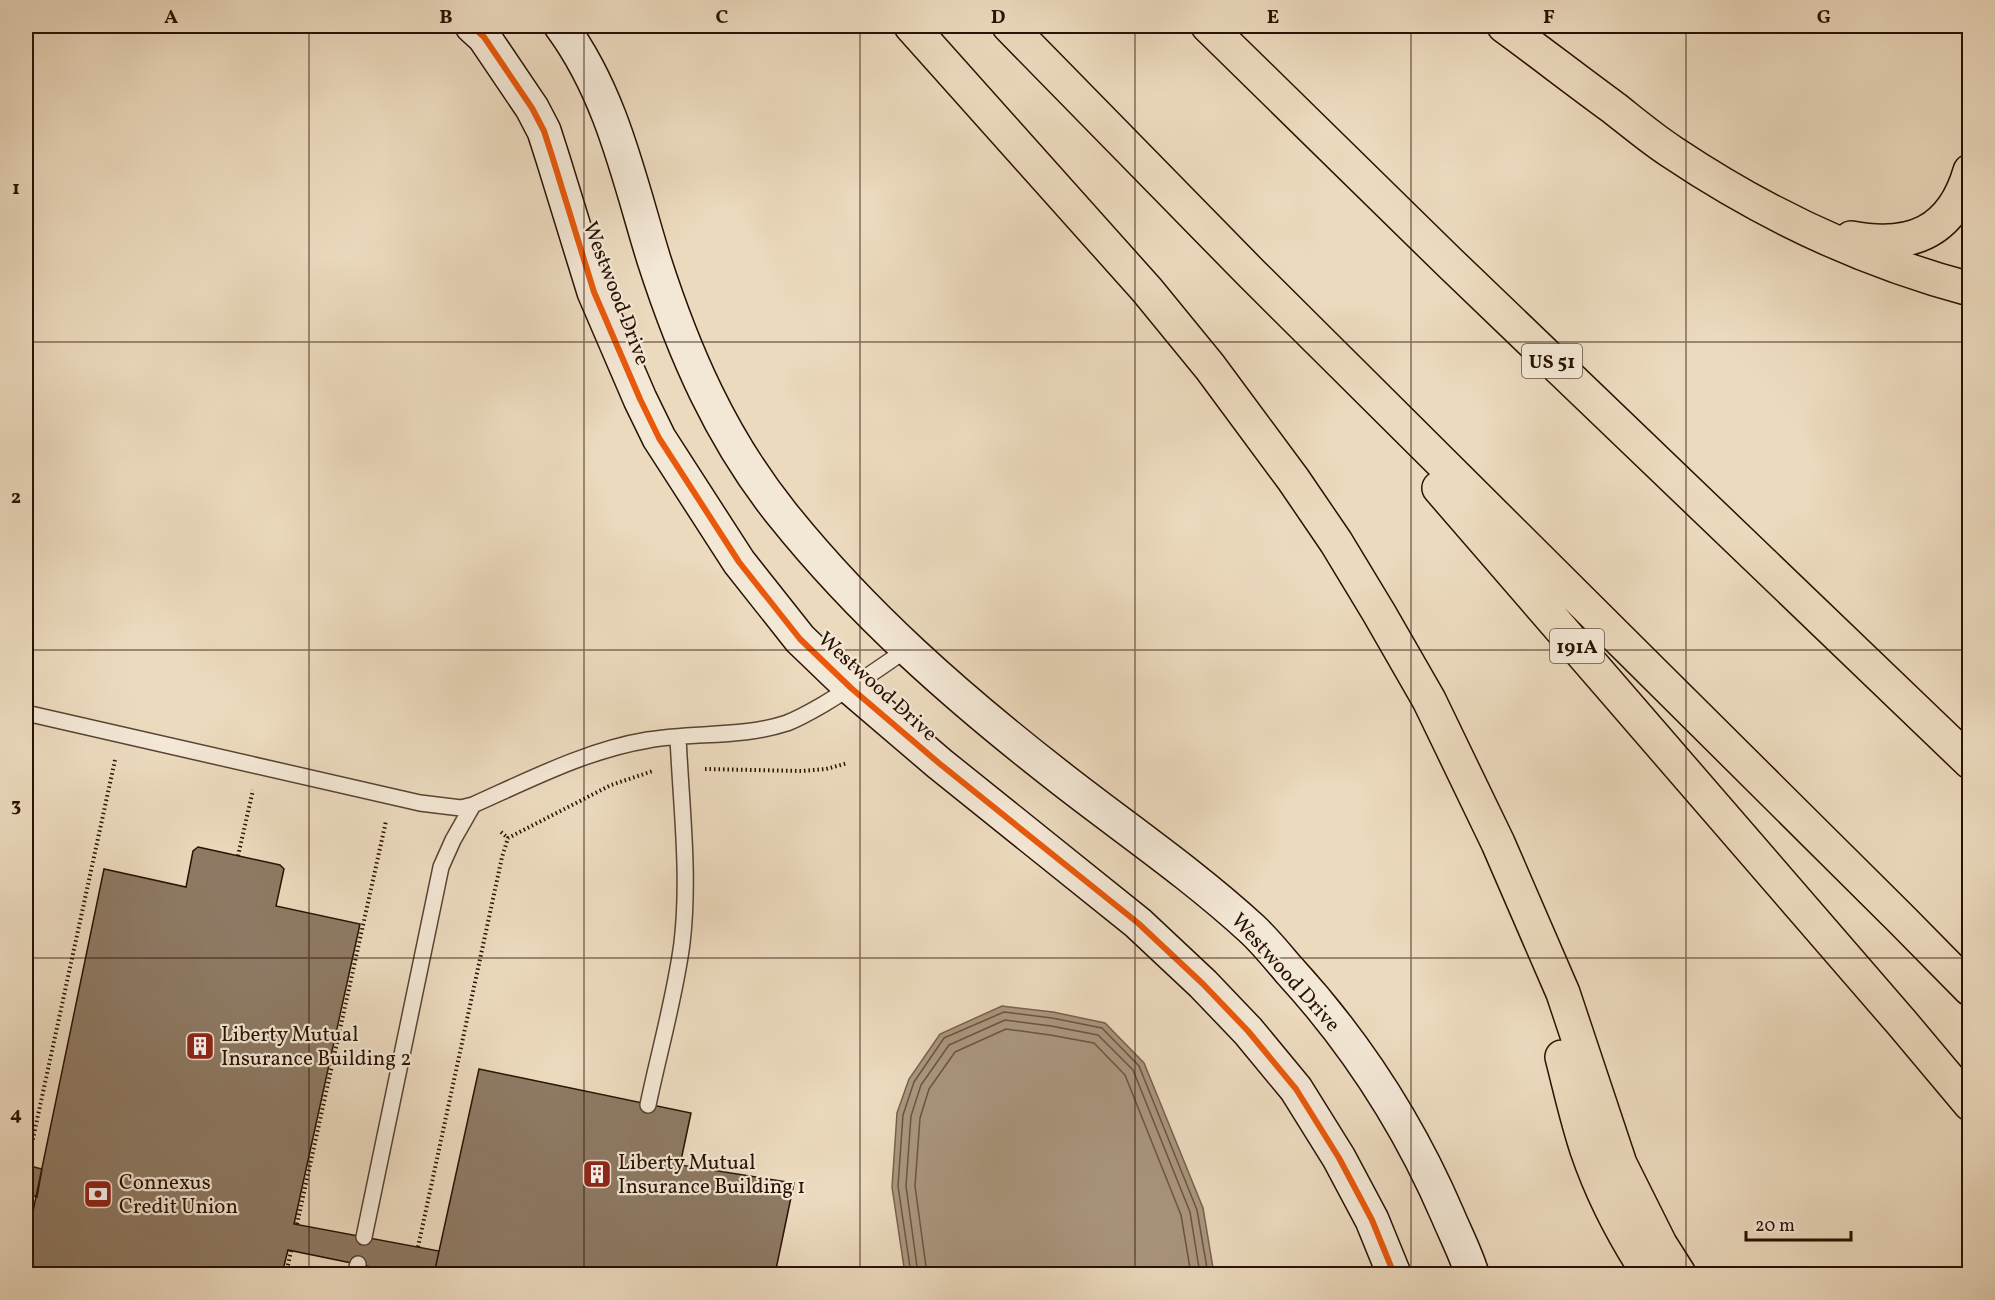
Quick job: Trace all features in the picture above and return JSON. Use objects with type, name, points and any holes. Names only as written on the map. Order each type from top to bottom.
[{"type":"highway","points":[[911,26],[1147,291],[1217,376],[1287,471],[1335,542],[1425,692],[1472,787],[1563,993],[1620,1164],[1655,1236],[1679,1275]]},
{"type":"highway","points":[[1009,26],[1250,272],[1970,989]]},
{"type":"highway","name":"US 51","points":[[1208,26],[1450,263],[1970,762]]},
{"type":"highway","points":[[1504,26],[1670,151],[1721,184],[1781,216],[1886,263],[1970,289]]},
{"type":"highway","points":[[1781,216],[1849,237],[1879,242],[1903,241],[1928,232],[1940,222],[1961,194],[1970,171]]},
{"type":"highway","name":"191A","points":[[1250,272],[1542,606],[1970,1104]]},
{"type":"highway","points":[[1522,901],[1588,1151],[1615,1216],[1649,1275]]},
{"type":"street","name":"Westwood Drive","points":[[472,26],[510,73],[544,131],[594,292],[640,399],[659,438],[738,562],[800,639],[850,688],[940,764],[1138,923],[1203,984],[1248,1031],[1296,1089],[1339,1158],[1372,1220],[1394,1275]]},
{"type":"street","name":"Westwood Drive","points":[[561,26],[592,73],[605,101],[668,299],[714,413],[739,454],[781,513],[841,582],[907,649],[992,724],[1188,873],[1255,932],[1306,988],[1356,1051],[1400,1118],[1437,1191],[1472,1275]]},
{"type":"lane","points":[[26,713],[420,803],[461,808],[473,805],[586,756],[648,740],[742,733],[773,727],[799,718],[850,688],[907,649]]},
{"type":"lane","points":[[648,1105],[683,932],[683,844],[678,737]]},
{"type":"lane","points":[[364,1236],[441,867],[473,805]]},
{"type":"path","points":[[27,1166],[115,760]]},
{"type":"path","points":[[704,768],[802,771],[826,769],[848,763]]},
{"type":"path","points":[[418,1247],[508,838],[611,785],[653,771]]},
{"type":"path","points":[[238,856],[254,786]]},
{"type":"path","points":[[297,1224],[386,821]]},
{"type":"path","points":[[501,832],[508,838]]},
{"type":"path","points":[[286,1275],[291,1251]]},
{"type":"water","points":[[1002,1006],[1053,1012],[1105,1023],[1144,1063],[1203,1208],[1214,1274],[905,1274],[892,1187],[897,1113],[909,1079],[940,1034]]},
{"type":"building","name":"Liberty Mutual Insurance Building 2","points":[[198,847],[280,865],[284,869],[276,906],[360,924],[294,1224],[439,1251],[434,1274],[405,1274],[288,1250],[282,1274],[26,1274],[26,1245],[104,869],[186,887],[193,851]]},
{"type":"building","name":"Liberty Mutual Insurance Building 1","points":[[479,1069],[691,1113],[680,1165],[794,1183],[775,1274],[434,1274]]},
{"type":"building","points":[[26,1165],[42,1169],[37,1197],[26,1194]]},
{"type":"cycle path","points":[[472,26],[484,37],[532,108],[544,131],[594,292],[640,399],[659,438],[739,562],[800,639],[851,688],[940,764],[1138,923],[1203,984],[1248,1031],[1296,1089],[1339,1158],[1372,1220],[1394,1274]]},
{"type":"place","name":"Liberty Mutual Insurance Building 2","points":[[200,1046]]},
{"type":"place","name":"Liberty Mutual Insurance Building 1","points":[[597,1174]]},
{"type":"place","name":"Connexus Credit Union","points":[[98,1194]]}]
